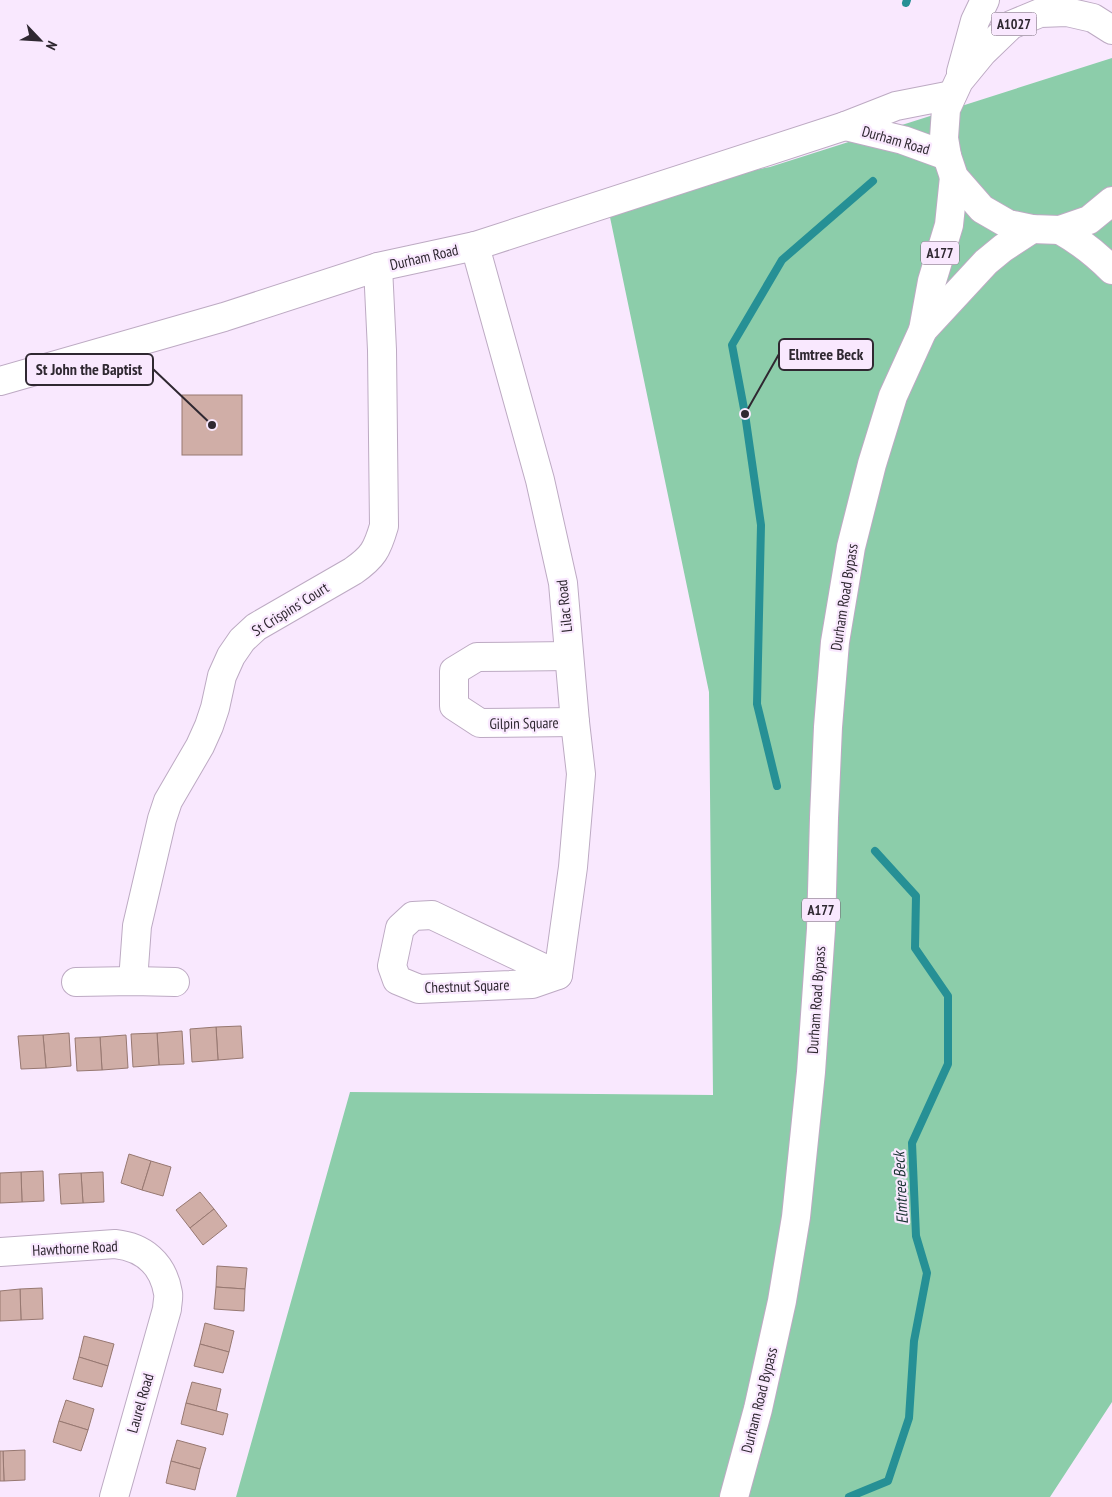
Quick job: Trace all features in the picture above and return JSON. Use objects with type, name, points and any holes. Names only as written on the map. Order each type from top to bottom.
[{"type":"street","name":"A1027","points":[[955,88],[975,21],[985,0]]},
{"type":"street","name":"Durham Road","points":[[1100,20],[1067,12],[1040,13],[1011,25],[982,53],[955,88],[946,109],[944,138],[950,166],[982,209],[1008,224],[1032,229],[1060,230],[1089,220],[1112,201]]},
{"type":"street","name":"Durham Road","points":[[0,381],[224,317],[378,267],[475,246],[845,126],[896,106],[955,88]]},
{"type":"street","name":"Durham Road","points":[[845,126],[902,140],[950,166]]},
{"type":"street","name":"Durham Road Bypass","points":[[734,1497],[758,1409],[782,1302],[796,1217],[811,1072],[821,929],[828,728],[835,642],[851,547],[872,464],[893,396],[923,330],[932,281],[949,224],[950,166]]},
{"type":"street","name":"Durham Road Bypass","points":[[923,330],[986,262],[1032,229]]},
{"type":"street","points":[[1060,230],[1083,243],[1112,270]]},
{"type":"street","name":"Lilac Road","points":[[475,246],[540,480],[563,583],[574,722],[581,774],[573,866],[558,975]]},
{"type":"street","name":"St Crispins' Court","points":[[133,980],[137,926],[162,820],[168,801],[200,746],[209,726],[222,676],[230,656],[242,640],[256,627],[352,571],[367,561],[378,547],[384,526],[382,350],[378,267]]},
{"type":"street","name":"Gilpin Square","points":[[569,656],[477,657],[454,671],[454,706],[480,723],[574,722]]},
{"type":"street","name":"Chestnut Square","points":[[432,915],[558,975],[532,984],[420,989],[397,980],[392,966],[400,928],[413,916],[432,915]]},
{"type":"street","points":[[76,982],[133,980],[175,982]]},
{"type":"street","name":"Hawthorne Road","points":[[0,1252],[115,1244],[126,1245],[140,1250],[153,1260],[162,1274],[168,1294],[167,1309]]},
{"type":"street","name":"Laurel Road","points":[[114,1497],[167,1309]]},
{"type":"green space","points":[[1112,58],[1112,1402],[1050,1497],[236,1497],[350,1092],[713,1095],[709,692],[606,198],[770,167]]},
{"type":"building","points":[[182,395],[242,395],[242,455],[182,455]]},
{"type":"building","points":[[241,1026],[243,1058],[218,1060],[216,1027]]},
{"type":"building","points":[[216,1027],[218,1060],[192,1062],[190,1029]]},
{"type":"building","points":[[182,1031],[184,1064],[159,1065],[157,1033]]},
{"type":"building","points":[[69,1033],[71,1066],[46,1068],[43,1035]]},
{"type":"building","points":[[157,1033],[159,1065],[133,1067],[131,1034]]},
{"type":"building","points":[[43,1035],[46,1068],[21,1069],[18,1036]]},
{"type":"building","points":[[126,1035],[128,1068],[102,1070],[100,1037]]},
{"type":"building","points":[[100,1037],[102,1070],[77,1071],[75,1038]]},
{"type":"building","points":[[129,1154],[151,1161],[142,1190],[121,1183]]},
{"type":"building","points":[[151,1161],[171,1167],[163,1196],[142,1190]]},
{"type":"building","points":[[43,1171],[44,1201],[22,1202],[21,1172]]},
{"type":"building","points":[[21,1172],[22,1202],[0,1203],[0,1173]]},
{"type":"building","points":[[103,1172],[104,1202],[83,1203],[81,1173]]},
{"type":"building","points":[[81,1173],[83,1203],[61,1204],[59,1174]]},
{"type":"building","points":[[200,1192],[214,1209],[190,1228],[176,1210]]},
{"type":"building","points":[[214,1209],[227,1226],[203,1245],[190,1228]]},
{"type":"building","points":[[217,1266],[247,1268],[245,1289],[216,1287]]},
{"type":"building","points":[[216,1287],[245,1289],[244,1311],[214,1309]]},
{"type":"building","points":[[42,1288],[43,1319],[21,1320],[20,1289]]},
{"type":"building","points":[[20,1289],[21,1320],[0,1321],[0,1291]]},
{"type":"building","points":[[205,1323],[234,1331],[229,1352],[200,1344]]},
{"type":"building","points":[[84,1336],[114,1344],[108,1366],[79,1357]]},
{"type":"building","points":[[200,1344],[229,1352],[223,1373],[194,1366]]},
{"type":"building","points":[[79,1357],[108,1366],[102,1387],[73,1379]]},
{"type":"building","points":[[192,1382],[221,1389],[216,1411],[186,1403]]},
{"type":"building","points":[[66,1400],[94,1409],[88,1430],[59,1421]]},
{"type":"building","points":[[186,1403],[228,1414],[223,1435],[181,1424]]},
{"type":"building","points":[[59,1421],[88,1430],[81,1451],[53,1442]]},
{"type":"building","points":[[177,1440],[206,1448],[200,1469],[171,1461]]},
{"type":"building","points":[[25,1450],[25,1480],[4,1481],[3,1451]]},
{"type":"building","points":[[0,1451],[3,1451],[4,1481],[0,1481]]},
{"type":"building","points":[[171,1461],[200,1469],[195,1490],[166,1483]]},
{"type":"waterway","name":"Elmtree Beck","points":[[777,786],[757,704],[761,525],[745,414],[732,345],[782,260],[873,181]]},
{"type":"waterway","name":"Elmtree Beck","points":[[849,1497],[888,1481],[909,1418],[914,1341],[927,1273],[916,1236],[912,1143],[948,1064],[948,996],[915,948],[916,896],[875,851]]},
{"type":"place","name":"Elmtree Beck","points":[[745,414]]},
{"type":"place","name":"St John the Baptist","points":[[212,425]]}]
